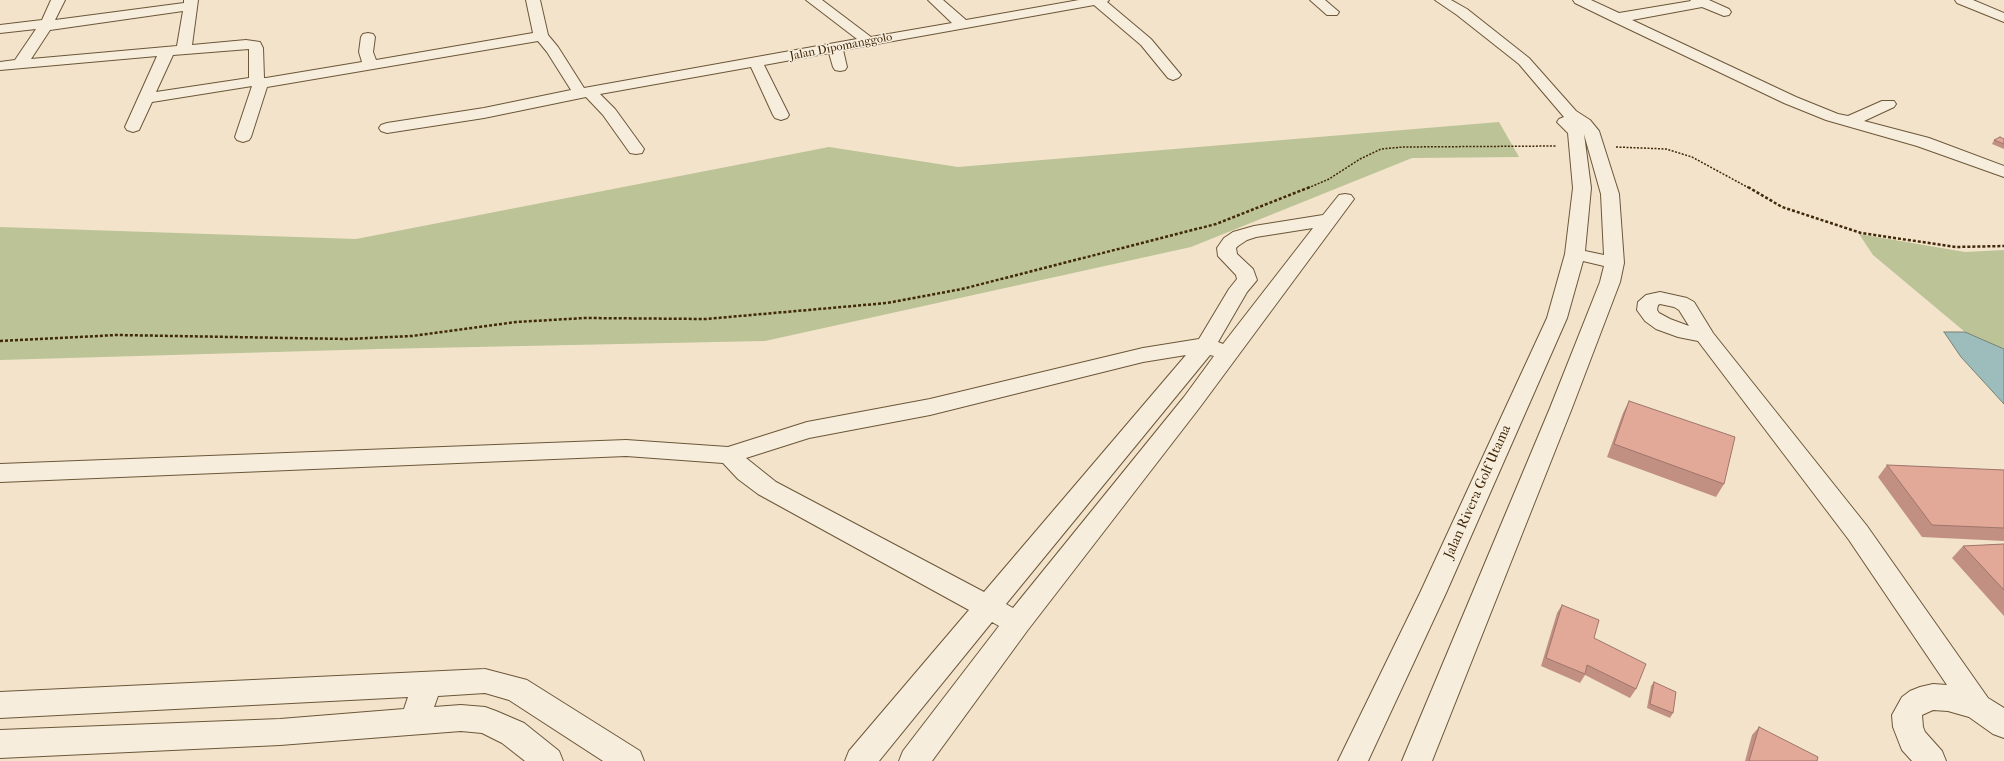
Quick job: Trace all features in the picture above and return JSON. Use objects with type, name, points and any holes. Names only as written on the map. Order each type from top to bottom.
[{"type":"street","points":[[20,64],[46,24],[58,0]]},
{"type":"street","points":[[534,0],[535,16],[541,36],[584,92],[609,112],[636,149]]},
{"type":"street","points":[[813,0],[869,42]]},
{"type":"street","points":[[935,0],[962,24]]},
{"type":"street","points":[[1099,0],[1146,42],[1173,75]]},
{"type":"street","name":"Jalan Dipomanggolo","points":[[387,128],[484,112],[584,92],[756,63],[1099,0]]},
{"type":"street","points":[[1317,0],[1332,12]]},
{"type":"street","name":"Jalan Rivera Golf Utama","points":[[1353,761],[1433,593],[1557,318],[1576,254],[1582,188],[1576,132],[1564,110],[1524,61],[1462,12],[1442,0]]},
{"type":"street","points":[[1580,0],[1790,100],[1849,122],[1923,142],[2004,172]]},
{"type":"street","points":[[1962,0],[2004,18]]},
{"type":"street","points":[[1617,18],[1700,2],[1724,12]]},
{"type":"street","points":[[0,29],[46,24],[191,3],[184,50]]},
{"type":"street","points":[[148,98],[370,65],[541,36]]},
{"type":"street","points":[[368,37],[366,52],[370,65]]},
{"type":"street","points":[[0,66],[246,44],[254,45],[259,82],[243,137]]},
{"type":"street","points":[[835,48],[840,67]]},
{"type":"street","points":[[133,127],[148,98],[167,52]]},
{"type":"street","points":[[756,63],[781,115]]},
{"type":"street","points":[[1849,122],[1888,104]]},
{"type":"street","name":"Jalan Rivera Golf Utama","points":[[1416,761],[1561,408],[1610,282],[1614,263],[1610,194],[1593,134],[1584,123],[1564,110]]},
{"type":"street","name":"Jalan Rivera Golf Utama","points":[[1564,110],[1563,146],[1566,184],[1580,216]]},
{"type":"street","points":[[1584,123],[1582,134],[1596,206],[1612,222]]},
{"type":"street","points":[[860,761],[988,608],[1216,350],[1329,220],[1345,199]]},
{"type":"street","points":[[914,761],[1017,623],[1192,402],[1216,350],[1240,289],[1247,280],[1246,273],[1228,256],[1226,248],[1231,242],[1240,236],[1254,232],[1329,220]]},
{"type":"street","points":[[1576,254],[1614,263]]},
{"type":"street","points":[[1705,336],[1858,533],[1978,707]]},
{"type":"street","points":[[0,473],[626,448],[729,454],[807,430],[930,407],[1143,355],[1216,350]]},
{"type":"street","points":[[729,454],[748,473],[767,488],[1017,623]]},
{"type":"street","points":[[0,706],[485,681],[517,689],[629,761]]},
{"type":"street","points":[[414,721],[428,684]]},
{"type":"street","points":[[1917,754],[1908,727],[1907,715],[1912,706],[1920,700],[1933,697],[1948,698],[1978,707],[2004,725]]},
{"type":"street","points":[[0,744],[280,732],[461,718],[485,720],[513,733],[548,761]]},
{"type":"path","points":[[0,341],[117,335],[354,339],[412,336],[516,322],[585,318],[706,320],[887,303],[962,289],[1216,224],[1329,179],[1360,159],[1381,149],[1403,146],[1563,146]]},
{"type":"path","points":[[1596,146],[1666,149],[1692,157],[1723,172],[1782,207],[1861,233],[1956,247],[2004,246]]},
{"type":"green space","points":[[1499,122],[1519,157],[1412,158],[1191,247],[765,341],[378,349],[0,360],[0,227],[356,239],[829,147],[958,167]]},
{"type":"green space","points":[[1859,234],[1965,252],[2004,250],[2004,349],[1965,332],[1873,255]]},
{"type":"water","points":[[1944,332],[1965,332],[2004,349],[2004,404],[1961,357]]},
{"type":"building","points":[[2000,137],[2004,139],[2004,144],[1994,140]]},
{"type":"building","points":[[1629,401],[1735,437],[1724,484],[1614,444]]},
{"type":"building","points":[[1887,465],[2004,470],[2004,528],[1932,525]]},
{"type":"building","points":[[2004,544],[2004,590],[1963,546]]},
{"type":"building","points":[[1562,605],[1599,620],[1594,638],[1646,664],[1636,689],[1587,665],[1585,674],[1546,658]]},
{"type":"building","points":[[1654,682],[1676,692],[1673,713],[1650,704]]},
{"type":"building","points":[[1759,727],[1818,757],[1817,761],[1749,761]]}]
